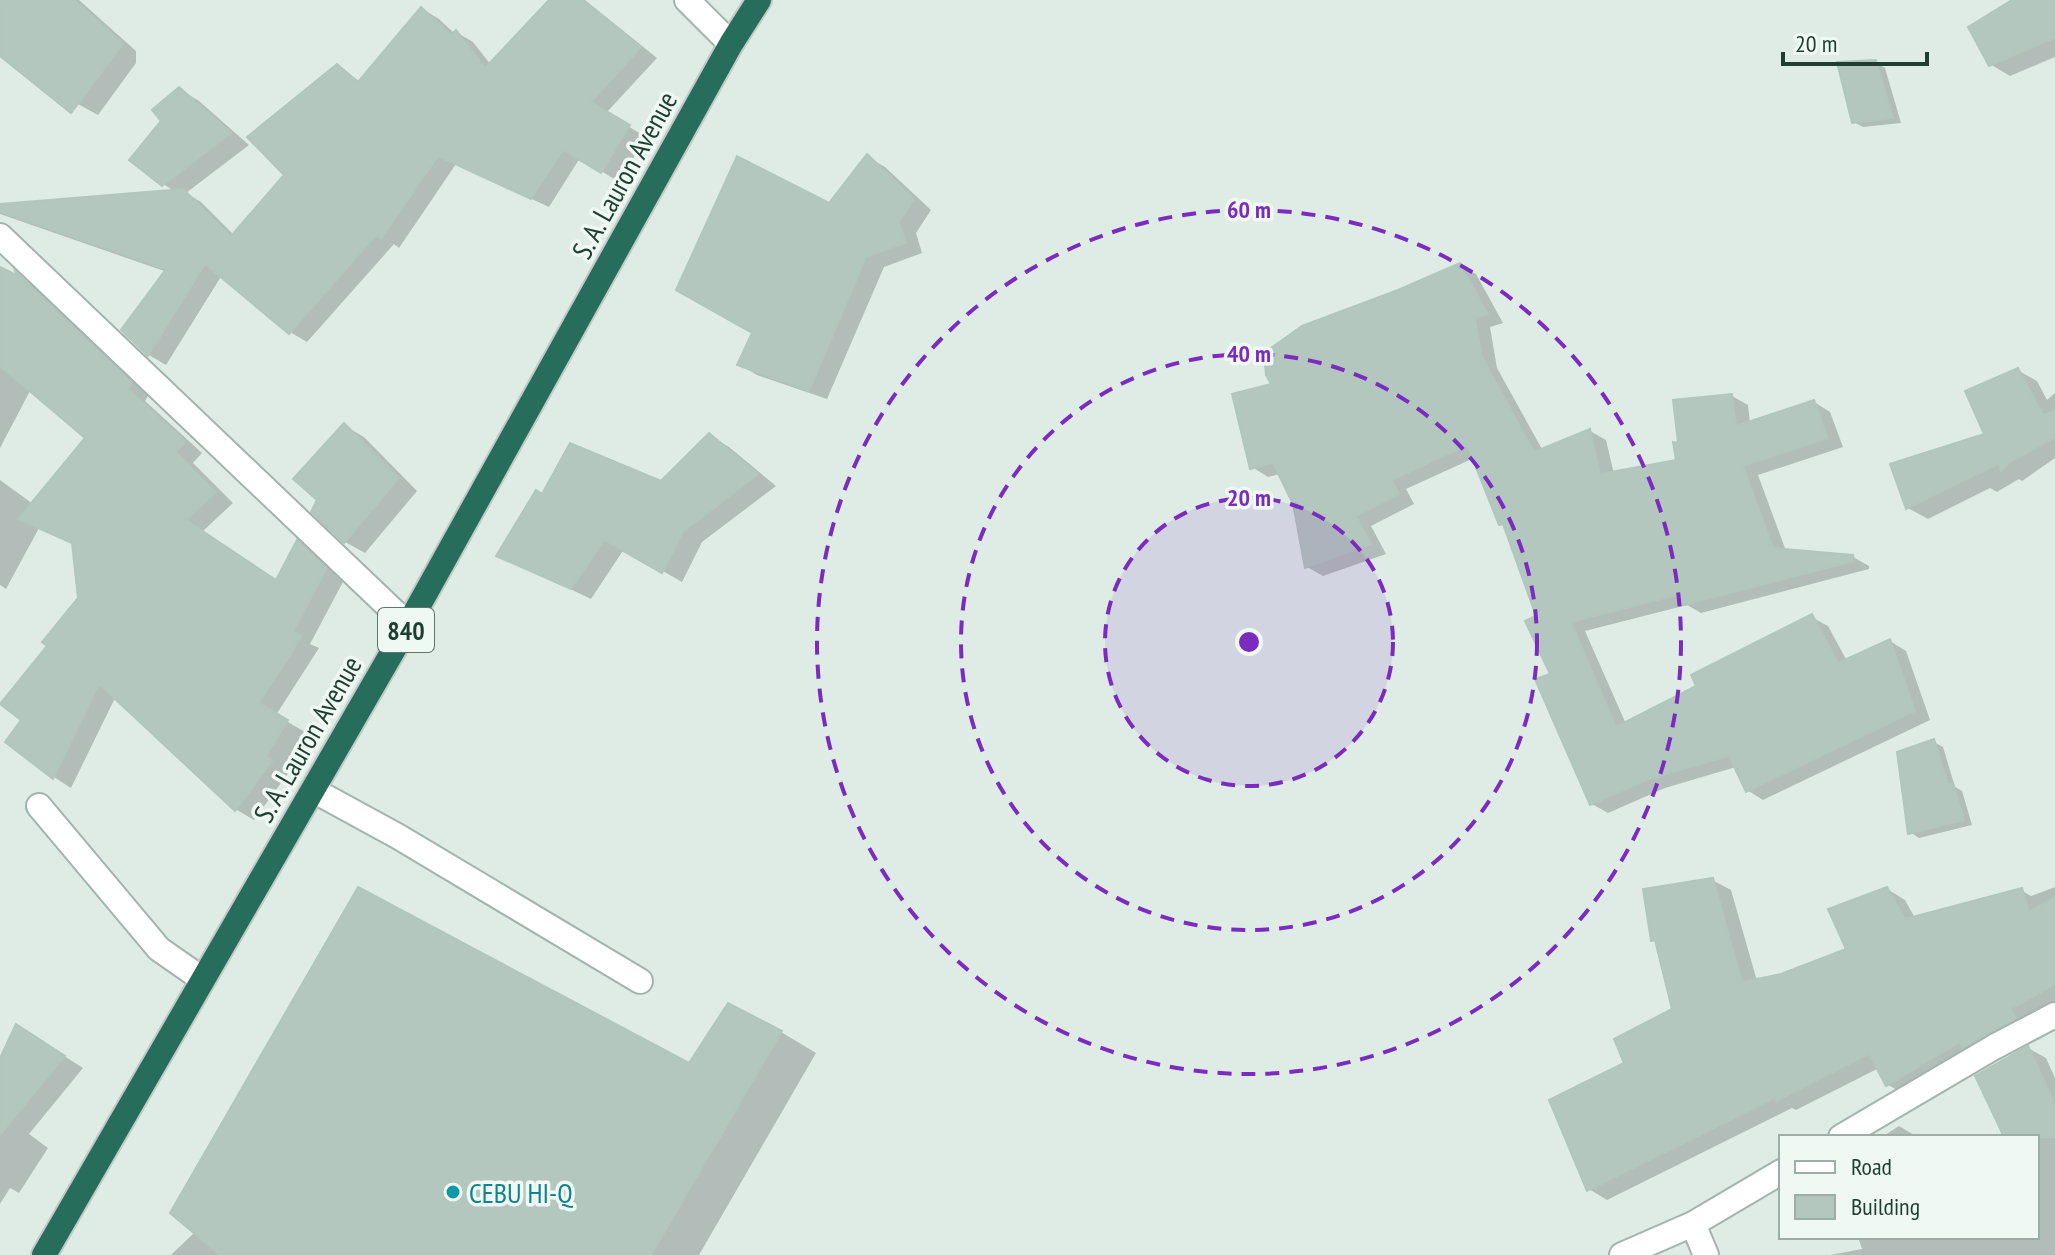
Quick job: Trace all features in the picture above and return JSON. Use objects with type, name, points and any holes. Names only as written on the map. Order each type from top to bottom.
[{"type":"highway","name":"S. A. Lauron Avenue","points":[[44,1255],[408,625],[731,44],[759,0]]},
{"type":"street","points":[[687,0],[731,44]]},
{"type":"street","points":[[0,236],[408,625]]},
{"type":"street","points":[[313,790],[399,837],[640,981]]},
{"type":"street","points":[[39,806],[159,949],[202,979]]},
{"type":"street","points":[[1844,1135],[2055,1015]]},
{"type":"street","points":[[1622,1255],[1693,1224],[1779,1173]]},
{"type":"street","points":[[1693,1224],[1706,1255]]},
{"type":"building","points":[[0,0],[75,0],[123,44],[71,113],[0,56]]},
{"type":"building","points":[[549,0],[583,0],[641,47],[591,102],[630,125],[601,173],[563,150],[531,199],[438,156],[381,239],[376,235],[289,334],[205,264],[148,356],[121,330],[166,269],[0,212],[0,204],[183,189],[231,236],[284,175],[247,137],[337,64],[358,82],[421,7],[451,35],[456,30],[485,68]]},
{"type":"building","points":[[2012,0],[2055,0],[2055,38],[1989,66],[1968,27]]},
{"type":"building","points":[[1876,60],[1893,118],[1852,123],[1837,62]]},
{"type":"building","points":[[179,87],[231,133],[162,186],[129,160],[161,121],[152,110]]},
{"type":"building","points":[[867,154],[914,199],[899,222],[906,243],[866,257],[809,391],[737,365],[752,333],[676,290],[737,156],[829,203]]},
{"type":"building","points":[[1460,263],[1488,314],[1475,318],[1482,357],[1534,452],[1590,429],[1600,474],[1676,460],[1673,442],[1678,443],[1673,400],[1732,394],[1736,426],[1814,400],[1828,438],[1743,466],[1773,548],[1853,555],[1854,561],[1684,605],[1681,594],[1571,622],[1616,727],[1696,686],[1691,675],[1812,614],[1838,663],[1890,639],[1915,711],[1746,792],[1729,756],[1649,779],[1590,805],[1535,679],[1550,674],[1525,621],[1536,616],[1503,524],[1499,525],[1467,445],[1392,480],[1399,494],[1356,516],[1371,544],[1305,568],[1293,504],[1273,463],[1250,469],[1232,394],[1271,384],[1266,375],[1264,353],[1302,326]]},
{"type":"building","points":[[0,267],[16,275],[15,271],[132,382],[128,389],[185,441],[176,452],[216,492],[186,520],[276,580],[297,540],[327,568],[293,632],[302,636],[259,703],[288,720],[266,756],[272,761],[235,811],[99,684],[53,779],[5,742],[21,720],[0,704],[47,646],[42,642],[78,598],[72,543],[18,519],[85,438],[0,366]]},
{"type":"building","points":[[2018,368],[2043,415],[2055,411],[2055,437],[2009,463],[2001,471],[1998,464],[1906,509],[1890,464],[1984,434],[1965,391]]},
{"type":"building","points":[[344,423],[399,478],[344,543],[311,512],[317,500],[293,479]]},
{"type":"building","points":[[709,433],[758,474],[683,532],[662,573],[604,540],[571,589],[496,556],[536,490],[542,494],[570,443],[661,481]]},
{"type":"building","points":[[1934,739],[1948,785],[1953,783],[1964,820],[1908,834],[1897,752]]},
{"type":"building","points":[[1713,878],[1742,982],[1781,974],[1846,949],[1828,909],[1887,887],[1905,919],[2022,888],[2029,912],[2055,897],[2055,984],[2011,1009],[2016,1019],[1962,1048],[1960,1042],[1886,1086],[1869,1054],[1587,1191],[1549,1100],[1624,1063],[1614,1039],[1672,1009],[1655,940],[1651,941],[1643,889]]},
{"type":"building","points":[[358,887],[689,1063],[728,1003],[782,1031],[651,1255],[220,1255],[170,1213]]},
{"type":"building","points":[[16,1024],[65,1056],[0,1135],[0,1058]]},
{"type":"building","points":[[2028,1046],[2055,1104],[2055,1137],[2003,1135],[1975,1076]]},
{"type":"place","name":"CEBU HI-Q","points":[[453,1192]]}]
